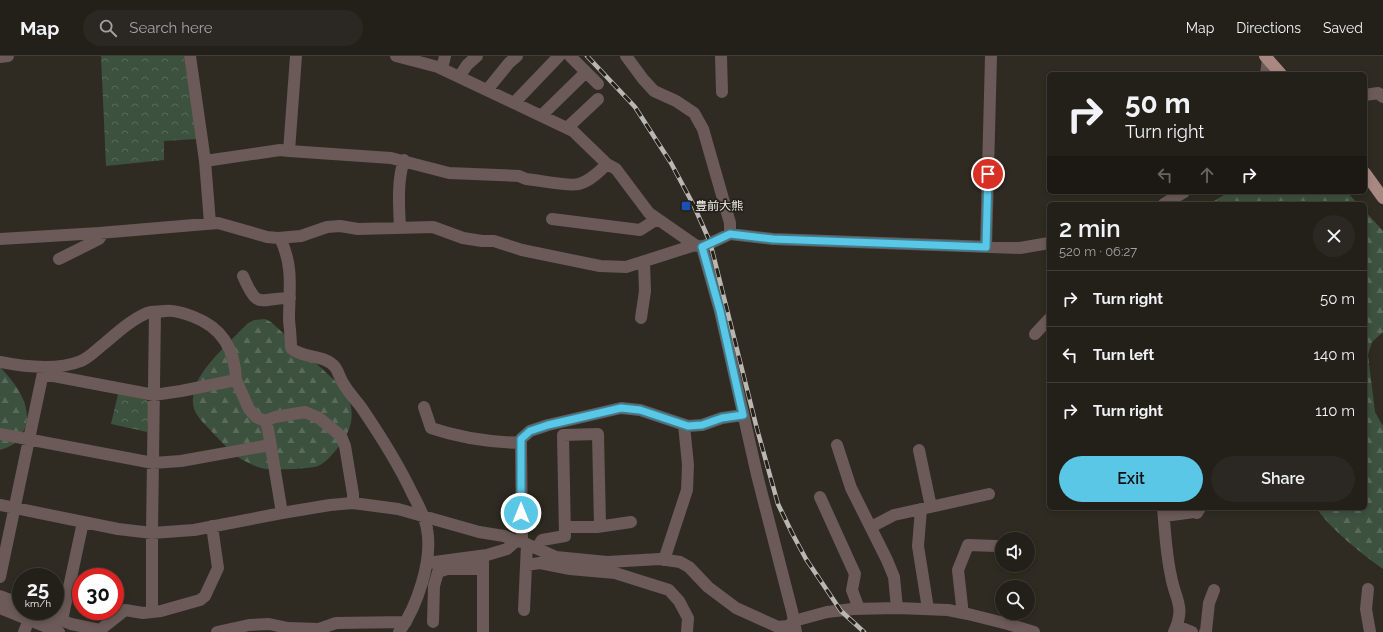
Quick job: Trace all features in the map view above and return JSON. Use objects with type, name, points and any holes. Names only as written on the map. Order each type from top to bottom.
[{"type":"main road","points":[[1267,58],[1279,72]]},
{"type":"main road","points":[[1367,176],[1383,198]]},
{"type":"street","points":[[0,57],[8,56]]},
{"type":"street","points":[[190,56],[205,161],[210,223]]},
{"type":"street","points":[[289,151],[296,56]]},
{"type":"street","points":[[396,56],[418,59],[442,69],[573,131],[608,164],[616,169],[649,213],[698,246],[720,311],[757,475],[795,626]]},
{"type":"street","points":[[442,69],[445,56]]},
{"type":"street","points":[[459,77],[467,65],[477,56]]},
{"type":"street","points":[[486,90],[517,56]]},
{"type":"street","points":[[514,103],[559,56]]},
{"type":"street","points":[[570,56],[598,84]]},
{"type":"street","points":[[626,56],[654,91],[676,101],[694,113],[703,129],[730,223],[730,234]]},
{"type":"street","points":[[721,56],[722,92]]},
{"type":"street","points":[[986,247],[991,56]]},
{"type":"street","points":[[1266,72],[1267,58]]},
{"type":"street","points":[[541,116],[586,72]]},
{"type":"street","points":[[1367,95],[1378,93],[1383,97]]},
{"type":"street","points":[[567,128],[598,99]]},
{"type":"street","points":[[205,161],[280,150],[344,154],[404,160],[449,173],[519,176],[526,179],[571,184],[579,184],[585,181],[600,172],[608,164]]},
{"type":"street","points":[[400,228],[399,206],[402,167],[404,160]]},
{"type":"street","points":[[1167,202],[1181,194]]},
{"type":"street","points":[[552,219],[640,230],[656,219]]},
{"type":"street","points":[[0,239],[103,233],[210,223],[218,223],[267,237],[280,238],[302,236],[327,227],[340,226],[358,229],[433,227],[463,238],[494,241],[522,250],[600,266],[626,268],[698,246],[730,234],[773,239],[986,247],[1020,248],[1047,244]]},
{"type":"street","points":[[59,259],[98,239],[103,233]]},
{"type":"street","points":[[217,632],[249,625],[269,624],[288,628],[319,629],[336,623],[402,627],[416,600],[427,563],[428,530],[423,515],[399,465],[343,383],[335,367],[328,361],[296,352],[291,348],[289,320],[290,272],[284,246],[280,238]]},
{"type":"street","points":[[641,318],[645,291],[644,262]]},
{"type":"street","points":[[243,276],[249,290],[256,299],[261,301],[290,298]]},
{"type":"street","points":[[44,370],[81,361],[92,355],[128,323],[148,313],[170,311],[183,312],[212,326],[223,336],[230,350],[236,370],[236,380],[249,409],[256,418],[265,421],[305,412],[319,418],[341,436],[345,446],[353,494],[353,503]]},
{"type":"street","points":[[152,612],[155,312]]},
{"type":"street","points":[[1035,334],[1047,321]]},
{"type":"street","points":[[0,362],[28,366],[154,395],[236,380]]},
{"type":"street","points":[[0,577],[44,370]]},
{"type":"street","points":[[424,407],[431,428],[455,435],[502,442],[521,443]]},
{"type":"street","points":[[524,610],[526,544],[521,439],[530,431],[548,425],[621,408],[640,410],[688,426],[702,425],[722,418],[743,415]]},
{"type":"street","points":[[265,421],[282,513]]},
{"type":"street","points":[[664,560],[687,490],[688,465],[684,425]]},
{"type":"street","points":[[0,434],[153,463],[181,461],[270,445]]},
{"type":"street","points":[[427,563],[483,555],[542,540],[565,536],[563,435],[598,434],[600,526]]},
{"type":"street","points":[[837,444],[851,488],[888,560],[894,577],[897,608]]},
{"type":"street","points":[[919,450],[926,508],[918,546],[928,609]]},
{"type":"street","points":[[871,527],[894,515],[989,494]]},
{"type":"street","points":[[820,497],[855,574],[852,590],[859,608]]},
{"type":"street","points":[[0,505],[118,529],[152,533],[194,530],[282,513],[330,505],[353,503],[398,509],[479,532],[504,536],[556,556],[608,562],[664,560],[680,562],[689,567],[708,587],[736,608],[778,627],[795,626],[827,612],[859,608],[897,608],[928,609],[962,613],[1034,632]]},
{"type":"street","points":[[1192,632],[1175,629],[1180,619],[1179,604],[1171,576],[1164,512],[1197,513],[1199,510]]},
{"type":"street","points":[[61,626],[83,522]]},
{"type":"street","points":[[565,527],[600,526],[631,522]]},
{"type":"street","points":[[24,632],[29,620],[61,626],[71,624],[100,630],[125,610],[143,613],[160,611],[200,600],[204,596],[218,568],[212,526]]},
{"type":"street","points":[[962,613],[958,570],[968,544],[995,546]]},
{"type":"street","points":[[483,555],[483,632]]},
{"type":"street","points":[[526,565],[540,563],[570,569],[615,573],[669,590],[679,602],[688,618],[687,632]]},
{"type":"street","points":[[433,622],[434,586],[438,572],[447,569],[483,569]]},
{"type":"street","points":[[1368,589],[1366,608],[1370,632]]},
{"type":"street","points":[[1205,632],[1208,604],[1214,590]]},
{"type":"street","points":[[0,596],[12,601]]},
{"type":"street","points":[[0,608],[12,613]]},
{"type":"street","points":[[52,620],[61,626]]},
{"type":"green space","points":[[101,56],[184,56],[197,139],[164,141],[164,160],[106,166]]},
{"type":"green space","points":[[1226,194],[1349,194],[1356,202],[1212,202]]},
{"type":"green space","points":[[1367,213],[1383,231],[1383,332],[1372,342],[1368,355],[1375,412],[1383,426],[1383,569],[1347,541],[1318,510],[1367,510]]},
{"type":"green space","points":[[265,319],[271,322],[344,389],[351,405],[351,421],[346,436],[330,457],[318,466],[300,469],[266,469],[253,465],[238,457],[229,449],[202,421],[193,406],[196,385],[205,369],[247,324],[254,320]]},
{"type":"green space","points":[[0,367],[17,387],[25,403],[27,419],[25,428],[18,440],[14,444],[0,450]]},
{"type":"green space","points":[[118,394],[147,400],[149,405],[147,432],[111,424]]},
{"type":"railway","points":[[587,56],[635,107],[671,163],[694,206],[710,242],[757,429],[778,504],[806,559],[841,611],[864,632]]},
{"type":"place","name":"豊前大熊","points":[[686,206]]},
{"type":"route","points":[[521,513],[521,439],[530,431],[548,425],[621,408],[640,410],[688,426],[702,425],[722,418],[743,415],[720,311],[702,247],[730,234],[773,239],[986,247],[988,174]]}]
